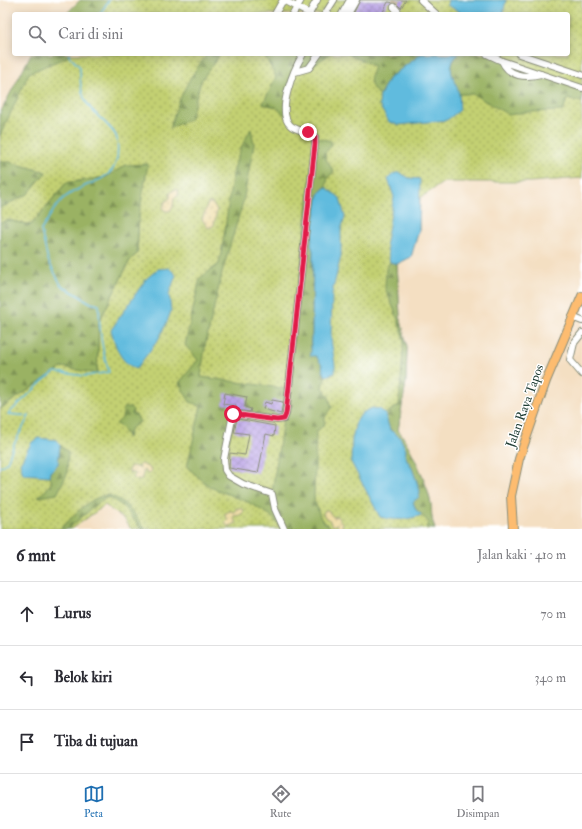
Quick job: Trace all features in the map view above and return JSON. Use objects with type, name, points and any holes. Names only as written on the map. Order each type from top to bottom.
[{"type":"main road","name":"Jalan Raya Tapos","points":[[513,529],[511,496],[519,459],[572,317],[582,296]]},
{"type":"street","points":[[276,12],[283,0],[305,12]]},
{"type":"street","points":[[294,12],[301,0]]},
{"type":"street","points":[[310,12],[318,0]]},
{"type":"street","points":[[327,12],[334,0]]},
{"type":"street","points":[[343,12],[350,0]]},
{"type":"street","points":[[349,12],[356,0]]},
{"type":"street","points":[[421,0],[430,12]]},
{"type":"street","points":[[394,6],[398,12]]},
{"type":"street","points":[[284,529],[275,509],[272,494],[229,476],[224,466],[233,414],[277,420],[284,419],[286,414],[315,144],[315,137],[308,132],[296,130],[289,125],[286,116],[288,86],[295,72],[300,56]]},
{"type":"street","points":[[295,72],[309,68],[318,56]]},
{"type":"street","points":[[491,56],[582,88]]},
{"type":"street","points":[[525,56],[582,75]]},
{"type":"street","points":[[560,80],[563,68]]},
{"type":"street","points":[[572,317],[582,321]]},
{"type":"street","points":[[582,333],[574,343],[570,360],[582,374]]},
{"type":"green space","points":[[80,0],[109,0],[101,12],[68,12]]},
{"type":"green space","points":[[109,0],[582,0],[582,178],[530,182],[444,182],[420,198],[419,230],[411,257],[397,264],[400,316],[407,347],[406,382],[398,430],[408,445],[423,477],[431,505],[432,519],[435,529],[131,529],[125,520],[105,505],[72,529],[0,529],[0,409],[63,366],[97,373],[99,322],[130,260],[137,254],[139,216],[126,165],[106,177],[66,183],[31,225],[7,220],[0,223],[0,125],[34,60],[49,56],[570,56],[570,12],[100,12]]},
{"type":"green space","points":[[30,56],[69,56],[29,73],[0,136],[0,113]]},
{"type":"green space","points":[[206,56],[219,56],[201,81],[190,119],[170,128],[185,88]]},
{"type":"green space","points":[[265,56],[327,56],[313,65],[295,72],[288,86],[286,116],[276,107],[263,104],[276,77]]},
{"type":"green space","points":[[352,56],[418,56],[388,79],[380,96],[373,89],[371,82],[371,75],[374,66]]},
{"type":"green space","points":[[457,56],[493,56],[582,88],[582,102],[567,99],[563,111],[524,112],[509,115],[473,94],[459,94],[452,73],[455,58]]},
{"type":"green space","points":[[251,129],[254,144],[243,202],[223,269],[205,346],[201,377],[288,389],[315,137],[331,141],[331,146],[325,153],[326,159],[334,172],[328,177],[326,187],[321,191],[318,197],[311,244],[313,251],[311,347],[323,366],[326,376],[322,386],[329,397],[332,408],[325,417],[324,425],[316,432],[314,499],[321,519],[332,529],[283,529],[270,515],[248,502],[210,487],[187,467],[201,406],[190,402],[179,383],[198,360],[185,345],[200,278],[219,264],[236,161]],"holes":[[[236,413],[283,419],[272,493],[229,476],[224,459]]]},
{"type":"green space","points":[[0,162],[9,162],[46,172],[28,194],[0,208]]},
{"type":"green space","points":[[148,164],[139,215],[137,254],[130,260],[99,322],[97,374],[63,367],[0,409],[0,223],[7,220],[31,225],[66,183],[106,177],[126,165]]},
{"type":"green space","points":[[390,262],[397,264],[400,316],[407,347],[406,382],[398,430],[408,445],[423,477],[431,505],[432,519],[435,529],[426,527],[429,522],[416,510],[413,502],[419,492],[417,480],[406,457],[402,442],[398,436],[392,432],[385,414],[399,405],[404,340],[396,314],[385,288],[386,269]]},
{"type":"green space","points":[[130,407],[133,410],[132,415],[136,415],[140,422],[130,429],[128,438],[121,427],[116,424],[122,418],[124,408]]},
{"type":"green space","points":[[60,445],[68,452],[67,474],[57,494],[38,497],[52,482],[49,476],[50,472],[58,464]]},
{"type":"green space","points":[[108,495],[125,504],[134,513],[145,529],[141,529],[123,506],[108,497],[98,503],[68,529],[60,529],[88,503],[94,499]]},
{"type":"sand","points":[[175,189],[178,190],[179,195],[174,198],[173,207],[170,211],[165,211],[163,207],[165,202],[170,198],[170,193]]},
{"type":"sand","points":[[208,203],[212,203],[217,210],[214,225],[210,228],[207,227],[202,219]]},
{"type":"sand","points":[[142,464],[151,469],[151,472],[148,474],[144,470],[141,480],[136,480],[133,477],[136,474],[129,472],[129,468],[132,466],[140,468],[139,465]]},
{"type":"sand","points":[[236,508],[243,509],[244,512],[240,515],[234,516],[233,518],[237,523],[228,527],[225,523],[228,520],[224,514],[230,511],[235,512]]},
{"type":"sand","points":[[325,510],[328,510],[333,517],[337,516],[342,523],[343,529],[338,529],[337,524],[332,526],[329,519],[323,514]]},
{"type":"water","points":[[448,0],[506,0],[503,12],[460,12],[447,5]]},
{"type":"water","points":[[418,56],[457,56],[454,59],[451,69],[459,94],[460,110],[447,120],[399,125],[389,122],[379,105],[380,96],[388,79]]},
{"type":"water","points":[[399,172],[409,178],[420,179],[419,230],[411,257],[397,264],[390,262],[386,242],[394,197],[388,179],[393,174]]},
{"type":"water","points":[[326,187],[340,198],[345,217],[341,230],[341,256],[332,293],[331,339],[335,373],[326,376],[322,365],[316,356],[310,356],[312,335],[313,251],[311,244],[318,197],[321,191]]},
{"type":"water","points":[[169,268],[176,275],[169,294],[171,311],[158,340],[136,369],[130,366],[122,358],[111,330],[146,279],[158,269]]},
{"type":"water","points":[[372,408],[380,409],[385,414],[390,430],[400,437],[406,450],[405,456],[412,468],[420,491],[419,497],[413,502],[416,510],[422,515],[401,519],[380,517],[351,462],[352,439],[356,422],[362,413]]},
{"type":"water","points":[[38,438],[57,440],[60,445],[58,464],[50,472],[49,476],[23,474],[20,463],[32,442]]},
{"type":"building","points":[[360,0],[406,0],[401,8],[396,3],[388,2],[383,12],[354,12]]},
{"type":"building","points":[[225,393],[247,397],[245,407],[251,409],[250,412],[236,410],[236,406],[223,404]]},
{"type":"building","points":[[272,400],[283,402],[281,414],[263,409],[265,402],[271,404]]},
{"type":"building","points":[[237,419],[275,426],[274,436],[266,434],[258,473],[229,468],[230,453],[245,455],[249,434],[234,432]]},
{"type":"waterway","points":[[101,12],[109,0]]},
{"type":"waterway","points":[[0,467],[7,462],[14,444],[29,416],[8,414],[43,381],[55,372],[86,376],[109,372],[101,339],[99,305],[91,303],[61,285],[48,260],[41,230],[64,198],[75,191],[103,178],[110,172],[115,165],[118,154],[116,135],[91,109],[85,100],[81,86],[80,67],[69,56]]},
{"type":"tunnel","points":[[394,7],[396,0]]},
{"type":"route","points":[[233,414],[236,413],[277,420],[284,419],[286,414],[298,298],[309,215],[315,144],[315,137],[308,132]]}]
